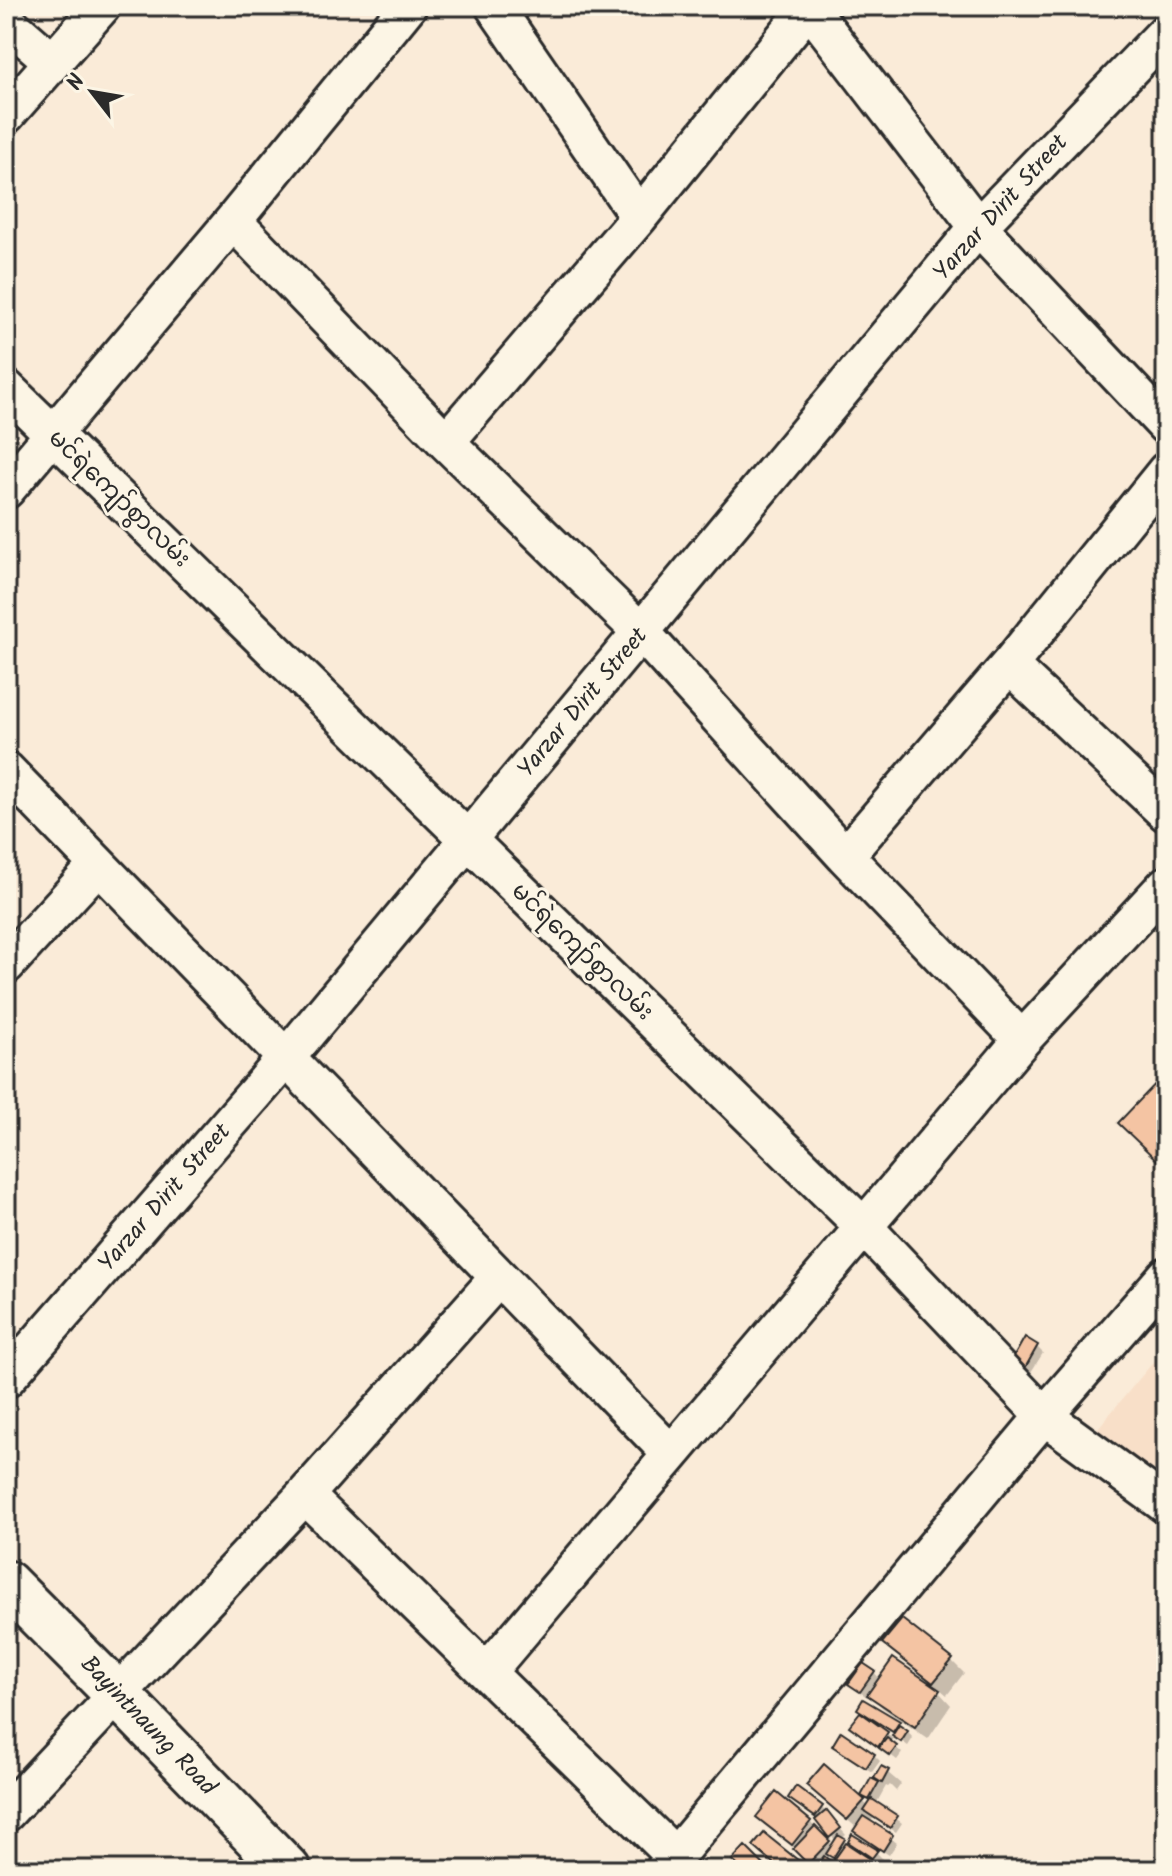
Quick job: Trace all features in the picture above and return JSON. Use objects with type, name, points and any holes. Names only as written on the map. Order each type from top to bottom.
[{"type":"street","points":[[6,115],[102,6]]},
{"type":"street","points":[[6,490],[233,221],[408,6]]},
{"type":"street","points":[[494,6],[639,217]]},
{"type":"street","points":[[446,442],[639,217],[809,7],[978,227],[1166,426]]},
{"type":"street","points":[[6,21],[53,62]]},
{"type":"street","name":"Yarzar Dirit Street","points":[[6,1379],[286,1058],[978,227],[1166,32]]},
{"type":"street","points":[[233,221],[446,442],[642,633],[845,856],[1022,1040]]},
{"type":"street","name":"မင်ရဲကျော်စွာလမ်း","points":[[6,388],[864,1227],[1044,1416],[1166,1505]]},
{"type":"street","points":[[845,856],[1009,665],[1166,471]]},
{"type":"street","points":[[1009,665],[1166,813]]},
{"type":"street","points":[[6,770],[671,1454]]},
{"type":"street","points":[[6,965],[98,865]]},
{"type":"street","points":[[487,1672],[1022,1040],[1166,885]]},
{"type":"street","points":[[305,1495],[487,1672],[670,1864],[1044,1416],[1166,1276]]},
{"type":"street","points":[[6,1813],[305,1495],[499,1277]]},
{"type":"street","name":"Bayintnaung Road","points":[[6,1583],[288,1870]]},
{"type":"shaded area","points":[[1166,1347],[1166,1502],[1083,1446]]},
{"type":"building","points":[[1161,1078],[1166,1082],[1166,1169],[1118,1123]]},
{"type":"building","points":[[1025,1337],[1038,1345],[1025,1368],[1012,1360]]},
{"type":"building","points":[[902,1619],[953,1659],[933,1683],[882,1643]]},
{"type":"building","points":[[893,1658],[940,1690],[915,1727],[867,1695]]},
{"type":"building","points":[[863,1663],[875,1671],[860,1692],[848,1684]]},
{"type":"building","points":[[863,1699],[900,1721],[893,1732],[857,1709]]},
{"type":"building","points":[[860,1712],[888,1732],[878,1747],[849,1726]]},
{"type":"building","points":[[899,1725],[908,1731],[901,1742],[892,1736]]},
{"type":"building","points":[[841,1731],[875,1754],[866,1768],[832,1746]]},
{"type":"building","points":[[887,1738],[897,1746],[890,1756],[879,1748]]},
{"type":"building","points":[[824,1764],[865,1800],[847,1820],[806,1785]]},
{"type":"building","points":[[881,1766],[889,1770],[882,1783],[874,1778]]},
{"type":"building","points":[[871,1778],[879,1782],[869,1800],[861,1796]]},
{"type":"building","points":[[796,1786],[823,1806],[815,1817],[788,1798]]},
{"type":"building","points":[[776,1792],[811,1821],[792,1845],[756,1817]]},
{"type":"building","points":[[872,1799],[898,1816],[890,1828],[864,1811]]},
{"type":"building","points":[[827,1810],[841,1828],[829,1838],[815,1820]]},
{"type":"building","points":[[863,1816],[893,1835],[883,1851],[853,1831]]},
{"type":"building","points":[[815,1826],[830,1841],[808,1864],[793,1849]]},
{"type":"building","points":[[764,1833],[804,1865],[800,1870],[781,1870],[753,1846]]},
{"type":"building","points":[[852,1834],[878,1850],[872,1858],[848,1842]]},
{"type":"building","points":[[838,1835],[845,1839],[833,1858],[826,1854]]},
{"type":"building","points":[[846,1843],[887,1870],[849,1870],[834,1860]]},
{"type":"building","points":[[745,1846],[769,1870],[742,1870],[732,1860]]},
{"type":"building","points":[[824,1856],[841,1870],[813,1870]]}]
